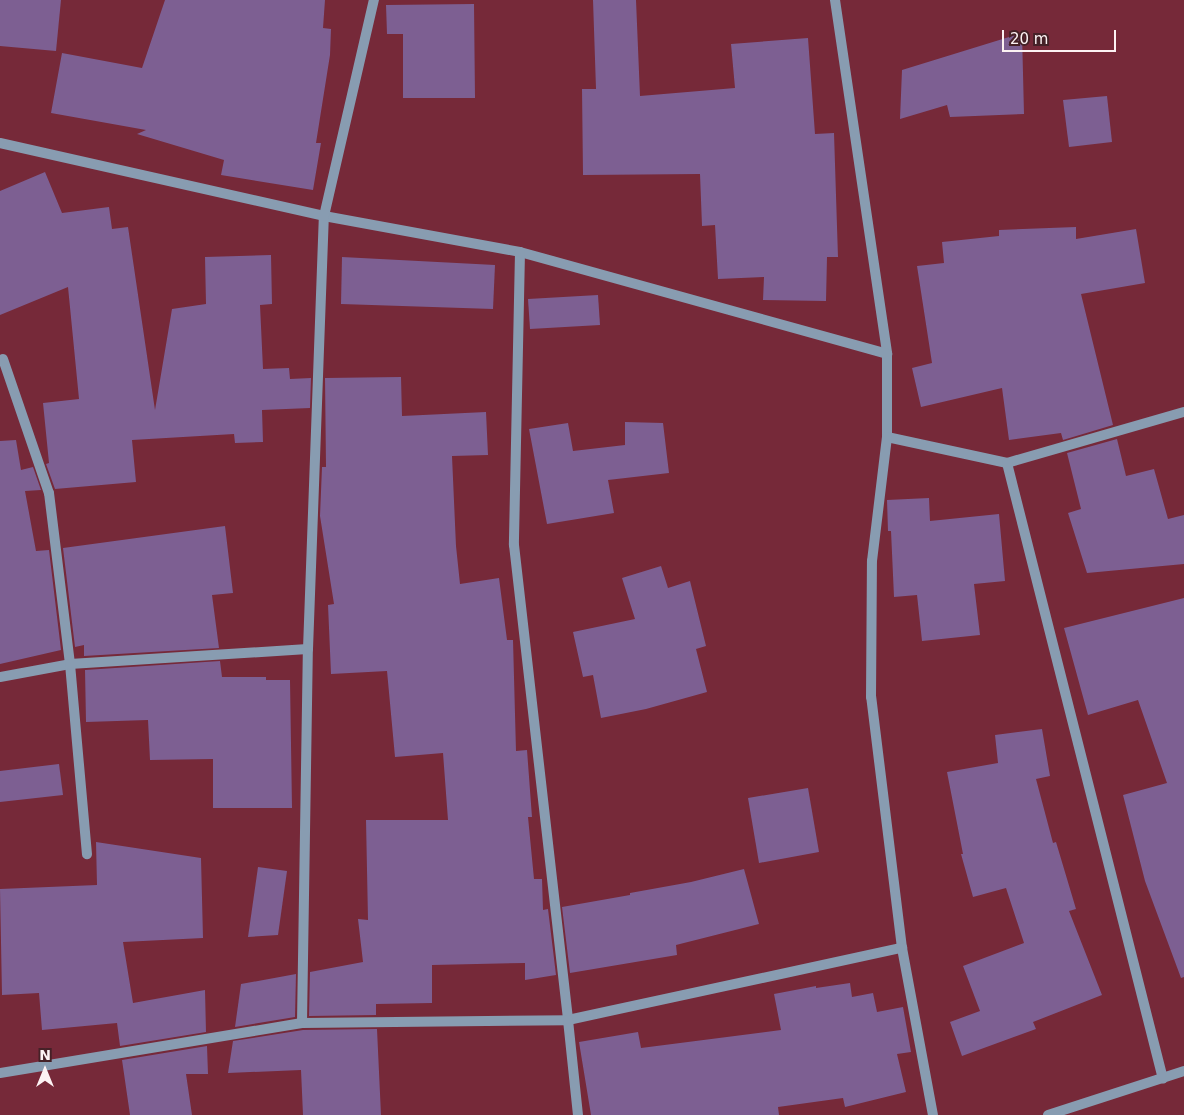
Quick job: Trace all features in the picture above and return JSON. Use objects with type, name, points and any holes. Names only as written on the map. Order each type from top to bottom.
[{"type":"street","points":[[302,1024],[308,649],[324,216],[374,0]]},
{"type":"street","points":[[835,0],[887,354],[887,437],[872,561],[871,698],[902,948],[933,1115]]},
{"type":"street","points":[[0,143],[324,216],[520,252],[887,354]]},
{"type":"street","points":[[520,252],[514,544],[578,1115]]},
{"type":"street","points":[[3,359],[49,493],[70,664],[87,854]]},
{"type":"street","points":[[887,437],[1008,463],[1184,412]]},
{"type":"street","points":[[1008,463],[1162,1079]]},
{"type":"street","points":[[0,677],[70,664],[308,649]]},
{"type":"street","points":[[0,1072],[302,1024],[568,1020],[902,948]]},
{"type":"street","points":[[1048,1115],[1184,1071]]},
{"type":"building","points":[[0,0],[61,0],[56,51],[0,46]]},
{"type":"building","points":[[165,0],[325,0],[323,28],[331,29],[330,55],[316,143],[321,143],[313,190],[221,175],[224,160],[137,134],[146,130],[51,113],[62,53],[142,68]]},
{"type":"building","points":[[593,0],[636,0],[640,96],[735,88],[731,44],[808,38],[815,134],[834,133],[838,257],[827,257],[826,301],[763,300],[764,277],[718,279],[715,225],[702,226],[700,174],[583,175],[582,89],[596,89]]},
{"type":"building","points":[[474,4],[475,98],[403,98],[403,34],[387,34],[386,5]]},
{"type":"building","points":[[1022,33],[1024,114],[950,117],[947,105],[900,119],[902,70]]},
{"type":"building","points":[[1107,96],[1112,142],[1069,147],[1063,100]]},
{"type":"building","points":[[45,172],[62,213],[109,207],[112,229],[128,227],[155,410],[172,309],[206,304],[205,257],[271,255],[272,304],[260,305],[263,369],[289,368],[290,379],[311,378],[310,408],[262,410],[263,442],[235,443],[234,434],[132,440],[136,482],[55,489],[46,464],[49,463],[43,403],[79,399],[68,287],[0,315],[0,191]]},
{"type":"building","points":[[1076,227],[1076,239],[1136,229],[1145,283],[1081,294],[1113,425],[1063,440],[1061,433],[1009,440],[1002,388],[921,407],[912,368],[932,363],[917,266],[944,263],[942,242],[999,236],[999,230]]},
{"type":"building","points":[[342,257],[495,265],[493,309],[341,304]]},
{"type":"building","points":[[598,295],[600,325],[530,329],[528,299]]},
{"type":"building","points":[[401,377],[402,416],[486,412],[488,455],[452,456],[456,546],[460,584],[499,578],[507,640],[513,640],[516,751],[527,750],[532,817],[528,817],[534,879],[542,879],[543,910],[548,909],[556,975],[525,980],[525,963],[432,965],[432,1003],[376,1004],[376,1015],[309,1016],[310,972],[363,962],[358,919],[368,920],[366,820],[448,820],[443,753],[395,757],[387,671],[331,674],[328,605],[334,604],[320,516],[322,467],[326,467],[325,378]]},
{"type":"building","points":[[625,422],[663,423],[669,473],[608,480],[614,513],[547,524],[529,429],[568,423],[573,451],[625,445]]},
{"type":"building","points":[[1117,439],[1126,476],[1154,469],[1168,519],[1184,515],[1184,564],[1087,573],[1068,513],[1081,509],[1067,453]]},
{"type":"building","points":[[16,440],[21,470],[33,467],[41,490],[25,491],[36,551],[49,550],[61,650],[0,664],[0,441]]},
{"type":"building","points":[[929,498],[930,521],[999,514],[1005,581],[974,584],[980,635],[922,641],[917,595],[894,597],[891,531],[888,531],[887,500]]},
{"type":"building","points":[[225,526],[233,593],[212,595],[219,648],[84,656],[84,645],[75,647],[63,548]]},
{"type":"building","points":[[661,566],[668,588],[690,581],[706,646],[696,649],[707,692],[646,709],[601,718],[593,675],[583,677],[573,632],[635,619],[622,578]]},
{"type":"building","points":[[1184,598],[1184,977],[1181,978],[1145,881],[1123,795],[1167,783],[1138,700],[1088,715],[1064,628]]},
{"type":"building","points":[[220,661],[222,677],[266,677],[266,680],[290,680],[292,808],[213,808],[213,759],[150,760],[148,720],[86,722],[85,670]]},
{"type":"building","points":[[1042,729],[1050,776],[1036,779],[1053,843],[1056,842],[1076,909],[1069,911],[1102,995],[1033,1022],[1036,1029],[962,1056],[950,1022],[980,1011],[963,966],[1024,943],[1006,888],[973,897],[961,854],[963,854],[947,772],[998,763],[995,735]]},
{"type":"building","points":[[59,764],[63,795],[0,802],[0,771]]},
{"type":"building","points":[[808,788],[819,852],[759,863],[748,798]]},
{"type":"building","points":[[96,842],[201,858],[203,938],[123,942],[133,1003],[205,990],[206,1032],[120,1046],[117,1023],[42,1030],[39,993],[2,995],[0,889],[97,885]]},
{"type":"building","points":[[258,867],[287,871],[278,935],[248,937]]},
{"type":"building","points":[[744,869],[759,924],[676,945],[677,955],[570,973],[562,907],[630,895],[630,893],[691,882]]},
{"type":"building","points":[[296,974],[295,1017],[235,1027],[241,984]]},
{"type":"building","points":[[850,983],[852,997],[873,993],[877,1012],[903,1007],[911,1052],[897,1054],[906,1092],[845,1107],[843,1098],[778,1107],[779,1115],[591,1115],[579,1042],[638,1032],[641,1048],[781,1030],[774,994],[816,986],[816,988]]},
{"type":"building","points":[[377,1029],[381,1115],[303,1115],[301,1070],[228,1073],[233,1041],[303,1030]]},
{"type":"building","points":[[207,1046],[208,1074],[186,1074],[192,1115],[130,1115],[122,1060]]}]
